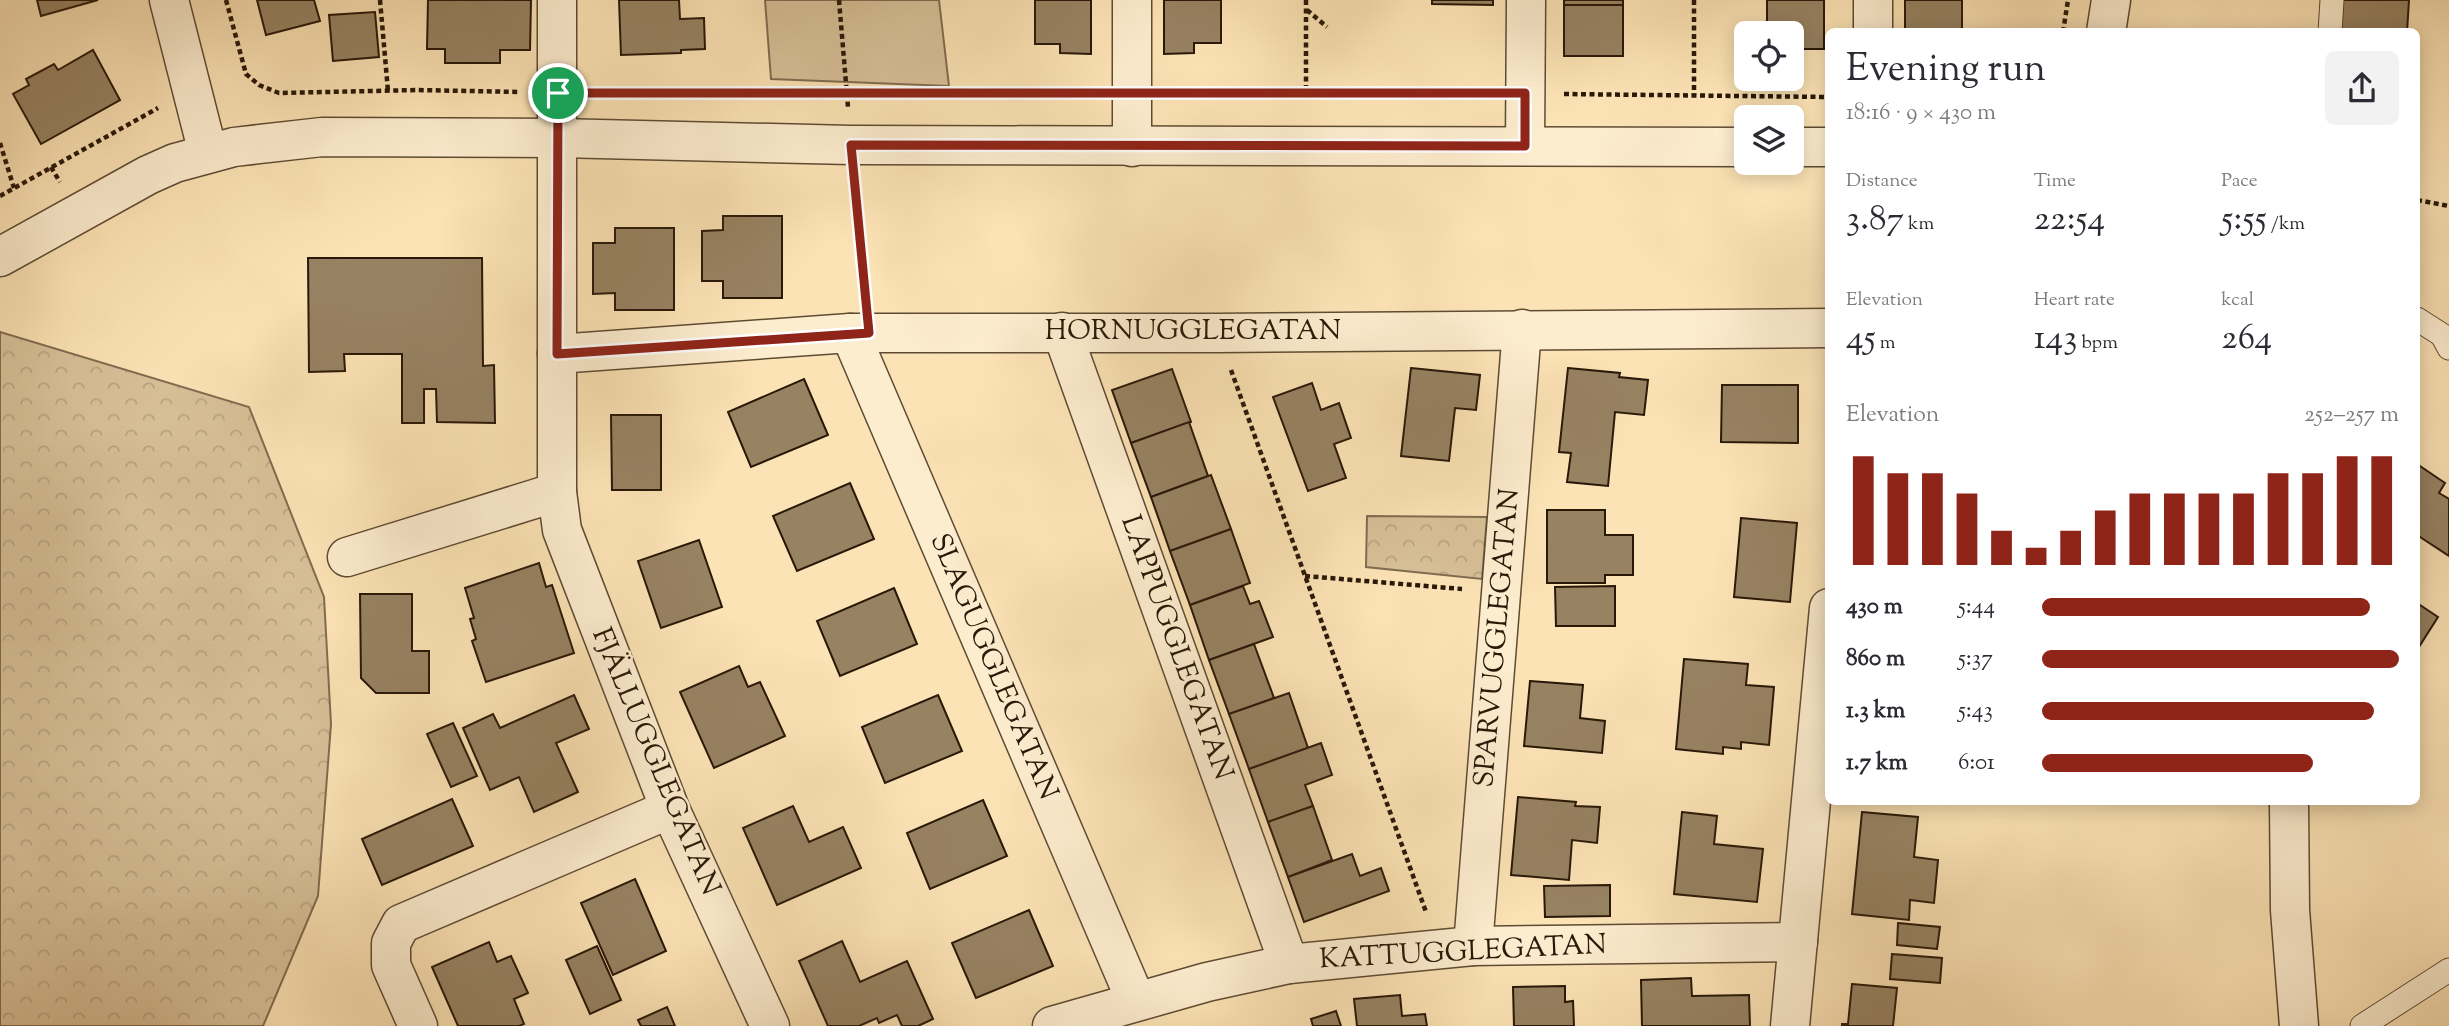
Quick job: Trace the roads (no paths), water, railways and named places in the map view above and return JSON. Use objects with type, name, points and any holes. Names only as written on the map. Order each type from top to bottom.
[{"type":"street","points":[[169,0],[208,153]]},
{"type":"street","name":"FJÄLLUGGLEGATAN","points":[[557,0],[557,492],[562,530],[670,809],[770,1026]]},
{"type":"street","points":[[1132,0],[1132,147]]},
{"type":"street","points":[[1525,146],[1526,0]]},
{"type":"street","points":[[1873,0],[1873,28]]},
{"type":"street","points":[[2107,28],[2111,0]]},
{"type":"street","points":[[0,257],[148,175],[175,163],[208,153],[265,142],[322,137],[1132,147],[1734,147]]},
{"type":"street","points":[[1804,147],[1825,147]]},
{"type":"street","name":"HORNUGGLEGATAN","points":[[557,354],[860,333],[1825,328]]},
{"type":"street","name":"SPARVUGGLEGATAN","points":[[1456,947],[1501,592],[1522,329]]},
{"type":"street","name":"LAPPUGGLEGATAN","points":[[1062,332],[1289,964]]},
{"type":"street","name":"SLAGUGGLEGATAN","points":[[860,333],[1136,1002]]},
{"type":"street","points":[[347,558],[557,492]]},
{"type":"street","points":[[1790,1026],[1825,651]]},
{"type":"street","points":[[2289,805],[2290,910],[2299,1026]]},
{"type":"street","points":[[418,1026],[391,965],[391,943],[401,924],[670,809]]},
{"type":"street","name":"KATTUGGLEGATAN","points":[[1052,1026],[1289,964],[1456,947],[1798,942]]},
{"type":"lane","points":[[2330,28],[2332,0]]},
{"type":"lane","points":[[2420,321],[2442,335],[2449,348]]},
{"type":"lane","points":[[2362,1026],[2449,970]]}]
